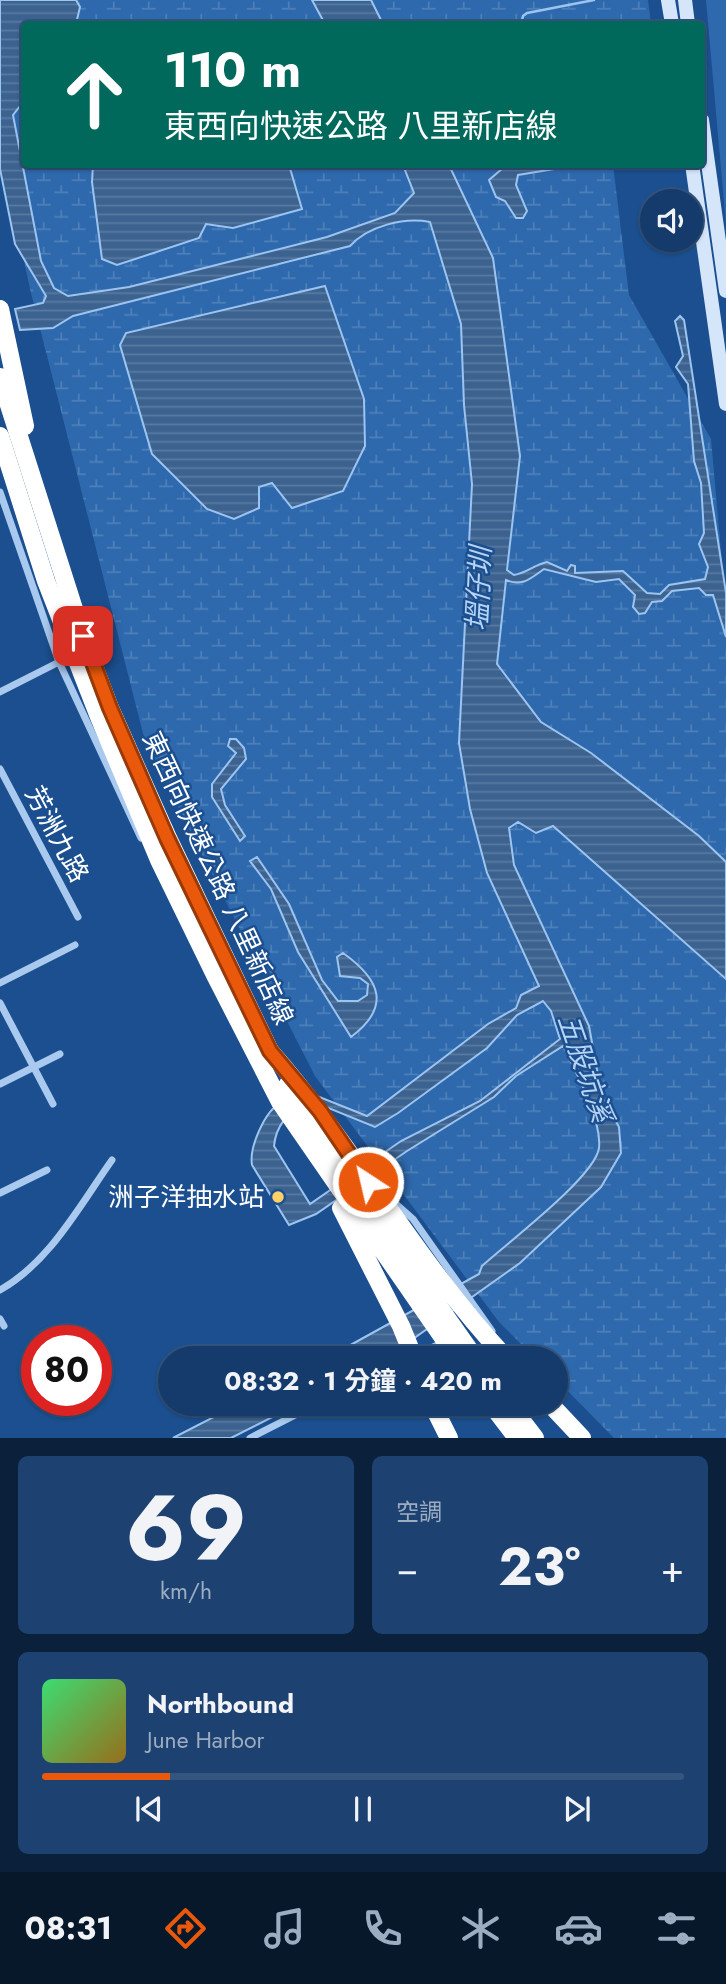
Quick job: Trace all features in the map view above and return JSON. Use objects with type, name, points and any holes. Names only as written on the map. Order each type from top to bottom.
[{"type":"highway","points":[[0,309],[35,488]]},
{"type":"highway","name":"東西向快速公路 八里新店線","points":[[0,377],[83,636],[110,708],[167,838],[270,1051],[306,1118],[467,1346]]},
{"type":"highway","name":"東西向快速公路 八里新店線","points":[[1,442],[56,606],[149,837],[280,1102],[449,1346]]},
{"type":"highway","points":[[270,1051],[320,1111],[412,1246],[496,1346]]},
{"type":"highway","points":[[280,1102],[340,1204],[409,1346]]},
{"type":"highway","points":[[438,1416],[449,1438]]},
{"type":"highway","points":[[507,1416],[517,1438]]},
{"type":"highway","points":[[512,1416],[535,1438]]},
{"type":"highway","points":[[557,1416],[573,1438]]},
{"type":"highway","points":[[561,1416],[582,1438]]},
{"type":"street","points":[[668,0],[672,21]]},
{"type":"street","points":[[685,0],[688,21]]},
{"type":"street","points":[[705,141],[726,291]]},
{"type":"street","points":[[693,168],[726,404]]},
{"type":"street","points":[[0,492],[59,662],[137,831],[264,1065],[357,1208],[383,1241],[422,1300],[412,1306]]},
{"type":"street","points":[[0,692],[59,662]]},
{"type":"street","name":"芳洲九路","points":[[0,769],[78,917]]},
{"type":"street","points":[[0,983],[75,945]]},
{"type":"street","points":[[0,1003],[53,1104]]},
{"type":"street","points":[[0,1084],[60,1054]]},
{"type":"street","points":[[0,1290],[18,1280],[57,1238],[112,1160]]},
{"type":"street","points":[[0,1193],[47,1170]]},
{"type":"street","points":[[334,1172],[393,1198],[413,1219],[454,1280],[486,1321],[498,1346]]},
{"type":"street","points":[[357,1208],[380,1192]]},
{"type":"street","points":[[383,1241],[413,1219]]},
{"type":"street","points":[[393,1316],[403,1311]]},
{"type":"street","points":[[434,1346],[449,1339],[454,1346]]},
{"type":"street","points":[[250,1438],[293,1416]]},
{"type":"street","points":[[509,1416],[524,1438]]},
{"type":"green space","points":[[0,0],[648,0],[651,21],[21,21],[21,168],[613,168],[629,295],[711,439],[726,608],[726,1438],[614,1438],[568,1391],[568,1346],[523,1346],[499,1322],[315,1076],[146,745],[30,289],[0,146]]},
{"type":"green space","points":[[706,0],[726,0],[726,225]]},
{"type":"water","points":[[0,0],[76,0],[80,7],[77,21],[21,21],[21,105],[13,115],[21,168],[23,168],[41,261],[54,288],[68,296],[129,287],[327,237],[395,213],[414,193],[404,168],[450,168],[493,258],[520,456],[507,570],[514,575],[547,562],[567,571],[571,565],[575,566],[575,573],[623,571],[647,593],[660,594],[669,585],[705,579],[708,567],[699,544],[704,533],[701,483],[694,461],[688,384],[676,367],[683,356],[675,321],[680,316],[684,320],[726,593],[726,637],[713,595],[706,595],[699,588],[672,591],[662,601],[652,602],[645,613],[639,614],[633,607],[635,595],[619,579],[596,582],[544,569],[521,582],[506,580],[497,664],[541,722],[591,753],[699,836],[726,862],[726,979],[553,826],[536,833],[518,822],[509,828],[514,865],[589,1026],[602,1097],[619,1127],[621,1153],[601,1187],[520,1263],[403,1346],[349,1346],[479,1274],[482,1266],[567,1192],[594,1160],[599,1148],[592,1110],[563,1046],[516,1076],[494,1097],[407,1151],[316,1214],[289,1225],[252,1165],[253,1149],[259,1131],[269,1114],[281,1102],[307,1092],[367,1116],[488,1024],[516,1008],[521,995],[539,986],[487,873],[470,809],[459,743],[472,484],[464,405],[461,324],[430,222],[398,222],[366,233],[350,246],[73,316],[53,328],[20,330],[15,309],[43,303],[46,296],[15,244],[0,169]],"holes":[[[543,1001],[551,1011],[560,1039],[480,1101],[401,1141],[310,1204],[274,1146],[281,1124],[296,1108],[309,1100],[375,1127],[487,1048],[517,1015]]]},
{"type":"water","points":[[312,0],[371,0],[382,21],[323,21]]},
{"type":"water","points":[[93,168],[290,168],[302,209],[233,228],[206,224],[199,238],[117,265],[102,259],[92,182]]},
{"type":"water","points":[[503,168],[561,168],[518,175],[516,185],[527,211],[523,218],[516,218],[505,201],[496,197],[489,180]]},
{"type":"water","points":[[325,286],[364,399],[365,446],[343,491],[292,508],[272,483],[259,487],[259,508],[234,519],[207,509],[152,454],[120,345],[126,333]]},
{"type":"water","points":[[230,739],[236,739],[244,748],[246,759],[221,789],[225,805],[245,836],[240,841],[212,797],[212,784],[236,753],[228,746]]},
{"type":"water","points":[[257,857],[289,904],[322,980],[338,1001],[358,1001],[367,995],[368,984],[360,978],[340,976],[337,957],[343,953],[366,973],[373,984],[376,1004],[372,1015],[351,1037],[298,952],[271,889],[250,861]]},
{"type":"water","points":[[216,1416],[274,1416],[231,1438],[173,1438]]},
{"type":"waterway","points":[[522,21],[527,13],[594,0]]},
{"type":"place","name":"洲子洋抽水站","points":[[278,1197]]},
{"type":"route","points":[[83,636],[110,708],[167,838],[270,1051],[320,1111],[368,1182]]},
{"type":"water label","name":"塭仔圳","points":[[479,589]]},
{"type":"water label","name":"五股坑溪","points":[[585,1068]]}]
